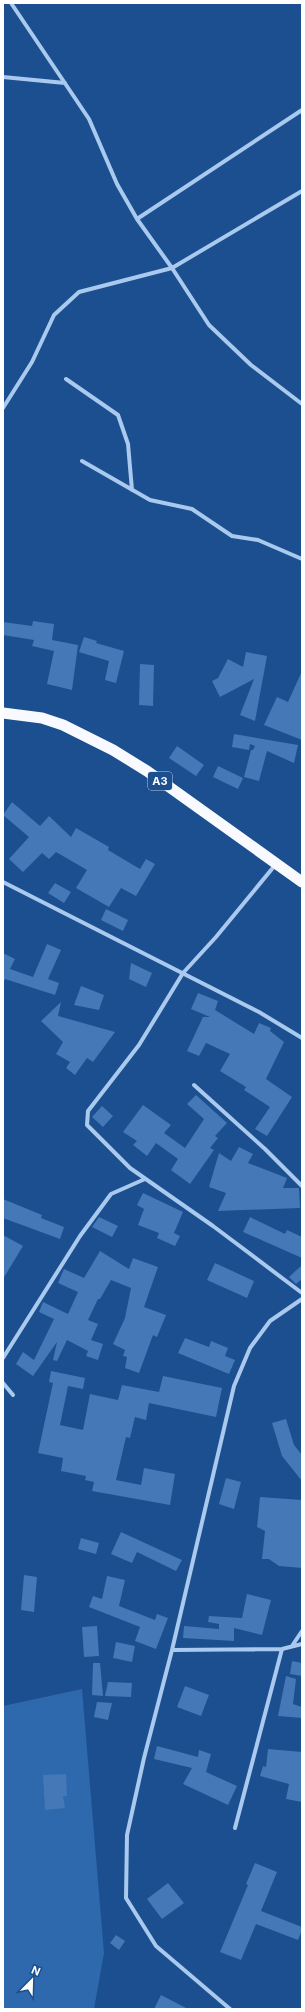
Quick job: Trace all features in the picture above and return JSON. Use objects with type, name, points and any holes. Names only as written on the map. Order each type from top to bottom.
[{"type":"highway","name":"A3","points":[[3,713],[42,718],[64,725],[113,750],[147,771],[302,882]]},
{"type":"street","points":[[11,3],[89,119],[117,184],[137,219],[172,268],[209,325],[251,365],[302,404]]},
{"type":"street","points":[[3,77],[65,83]]},
{"type":"street","points":[[137,219],[302,110]]},
{"type":"street","points":[[3,408],[32,362],[54,315],[79,292],[172,268],[302,191]]},
{"type":"street","points":[[66,379],[118,415],[128,444],[132,490]]},
{"type":"street","points":[[82,461],[150,500],[192,509],[232,536],[258,540],[302,559]]},
{"type":"street","points":[[277,863],[216,938],[183,973],[138,1044],[88,1111],[87,1125],[130,1168],[302,1293]]},
{"type":"street","points":[[3,882],[259,1012],[302,1038]]},
{"type":"street","points":[[194,1085],[265,1149],[302,1186]]},
{"type":"street","points":[[3,1358],[80,1236],[111,1194],[145,1178]]},
{"type":"street","points":[[230,2009],[156,1946],[126,1898],[127,1835],[144,1758],[172,1650],[234,1386],[250,1348],[270,1321],[302,1299]]},
{"type":"street","points":[[3,1383],[13,1396]]},
{"type":"street","points":[[292,1646],[302,1631]]},
{"type":"street","points":[[172,1650],[282,1649],[302,1644]]},
{"type":"street","points":[[235,1828],[282,1649]]},
{"type":"shaded area","points":[[82,1689],[104,1953],[94,2009],[3,2009],[3,1706]]},
{"type":"building","points":[[33,621],[54,624],[52,640],[78,645],[72,690],[47,684],[54,651],[32,646],[34,640],[3,635],[3,622],[32,626]]},
{"type":"building","points":[[84,637],[97,641],[96,643],[124,651],[116,683],[105,680],[109,661],[79,652]]},
{"type":"building","points":[[246,652],[267,656],[255,721],[240,715],[254,679],[220,697],[212,681],[218,678],[228,659],[243,667]]},
{"type":"building","points":[[140,664],[154,665],[153,706],[139,705]]},
{"type":"building","points":[[302,671],[302,740],[264,725],[277,697],[288,702]]},
{"type":"building","points":[[234,734],[298,745],[294,763],[267,751],[259,781],[244,777],[251,750],[253,750],[255,746],[250,744],[249,750],[232,747]]},
{"type":"building","points":[[177,746],[204,765],[196,776],[169,758]]},
{"type":"building","points":[[218,766],[243,778],[238,789],[213,777]]},
{"type":"building","points":[[12,802],[40,826],[49,816],[71,837],[76,828],[109,847],[108,850],[140,869],[146,859],[155,864],[136,896],[121,888],[109,907],[76,888],[87,870],[56,852],[49,859],[42,853],[23,872],[9,859],[29,837],[3,815]]},
{"type":"building","points":[[55,883],[71,892],[64,903],[48,893]]},
{"type":"building","points":[[106,909],[128,920],[123,931],[101,920]]},
{"type":"building","points":[[47,944],[61,950],[48,979],[59,983],[55,995],[5,979],[3,984],[3,953],[15,959],[10,969],[33,977]]},
{"type":"building","points":[[131,963],[152,973],[146,987],[129,979]]},
{"type":"building","points":[[81,986],[104,995],[99,1010],[74,1005]]},
{"type":"building","points":[[198,993],[218,1001],[215,1010],[254,1034],[259,1023],[271,1028],[270,1031],[284,1042],[266,1079],[292,1097],[267,1136],[255,1129],[270,1107],[244,1090],[246,1087],[220,1071],[230,1054],[206,1043],[199,1056],[187,1051],[203,1017],[210,1017],[191,1009]]},
{"type":"building","points":[[61,1002],[58,1016],[115,1032],[93,1062],[87,1058],[75,1075],[66,1068],[70,1062],[56,1054],[63,1042],[41,1021]]},
{"type":"building","points":[[196,1095],[227,1123],[215,1136],[218,1138],[210,1148],[214,1150],[190,1184],[171,1170],[178,1159],[156,1143],[147,1156],[133,1145],[137,1141],[123,1132],[143,1105],[171,1125],[164,1133],[185,1148],[204,1119],[187,1104]]},
{"type":"building","points":[[102,1106],[113,1116],[103,1127],[92,1117]]},
{"type":"building","points":[[239,1147],[253,1154],[248,1163],[287,1178],[283,1188],[299,1188],[300,1208],[218,1211],[226,1193],[209,1187],[219,1153],[231,1161]]},
{"type":"building","points":[[143,1193],[183,1212],[174,1233],[180,1236],[175,1246],[157,1238],[159,1233],[138,1225],[144,1209],[137,1205]]},
{"type":"building","points":[[3,1199],[42,1215],[41,1218],[64,1227],[60,1239],[3,1218]]},
{"type":"building","points":[[99,1217],[118,1226],[112,1237],[92,1227]]},
{"type":"building","points":[[250,1217],[285,1234],[287,1230],[302,1237],[302,1258],[243,1232]]},
{"type":"building","points":[[3,1235],[23,1246],[3,1279]]},
{"type":"building","points":[[100,1251],[129,1269],[133,1258],[158,1267],[144,1307],[166,1315],[157,1337],[153,1335],[139,1373],[125,1368],[127,1357],[123,1356],[125,1350],[113,1344],[125,1318],[131,1288],[111,1280],[100,1299],[98,1299],[88,1320],[98,1324],[91,1340],[103,1344],[98,1360],[86,1356],[88,1351],[67,1340],[57,1361],[53,1360],[57,1342],[33,1376],[16,1364],[23,1352],[34,1360],[54,1319],[39,1312],[43,1302],[68,1314],[78,1292],[58,1283],[64,1269],[84,1278]]},
{"type":"building","points":[[215,1263],[254,1281],[247,1298],[207,1280]]},
{"type":"building","points":[[302,1265],[302,1279],[296,1284],[289,1277]]},
{"type":"building","points":[[185,1338],[209,1347],[211,1341],[228,1348],[225,1356],[235,1360],[229,1374],[178,1353]]},
{"type":"building","points":[[51,1371],[85,1378],[83,1389],[68,1386],[60,1425],[83,1430],[90,1394],[118,1400],[122,1385],[159,1392],[163,1376],[222,1388],[216,1417],[149,1403],[146,1420],[135,1417],[130,1438],[126,1437],[116,1480],[141,1485],[144,1468],[175,1474],[170,1505],[92,1491],[94,1482],[85,1480],[86,1476],[61,1471],[63,1458],[38,1453],[53,1383],[49,1382]]},
{"type":"building","points":[[286,1419],[294,1445],[302,1455],[302,1481],[282,1456],[272,1423]]},
{"type":"building","points":[[226,1478],[241,1482],[234,1509],[219,1504]]},
{"type":"building","points":[[260,1497],[302,1500],[302,1568],[279,1566],[269,1559],[262,1559],[265,1531],[257,1527]]},
{"type":"building","points":[[121,1532],[182,1560],[176,1571],[137,1552],[132,1563],[111,1554]]},
{"type":"building","points":[[81,1538],[99,1543],[96,1554],[78,1549]]},
{"type":"building","points":[[24,1575],[37,1577],[34,1612],[21,1610]]},
{"type":"building","points":[[107,1576],[125,1580],[119,1606],[155,1620],[157,1614],[168,1618],[156,1649],[135,1641],[140,1627],[89,1607],[93,1596],[102,1599]]},
{"type":"building","points":[[247,1594],[271,1600],[262,1635],[234,1628],[234,1641],[183,1638],[184,1626],[219,1629],[219,1624],[208,1622],[209,1616],[242,1618]]},
{"type":"building","points":[[97,1626],[99,1656],[84,1657],[82,1627]]},
{"type":"building","points":[[116,1642],[135,1646],[132,1662],[113,1658]]},
{"type":"building","points":[[292,1661],[302,1663],[302,1676],[290,1674]]},
{"type":"building","points":[[93,1663],[100,1663],[103,1696],[92,1695]]},
{"type":"building","points":[[286,1676],[296,1679],[293,1704],[302,1707],[302,1718],[278,1716]]},
{"type":"building","points":[[108,1682],[132,1683],[131,1697],[105,1696]]},
{"type":"building","points":[[185,1686],[209,1695],[201,1716],[177,1707]]},
{"type":"building","points":[[97,1702],[112,1703],[108,1720],[94,1717]]},
{"type":"building","points":[[157,1746],[198,1757],[199,1750],[211,1754],[206,1772],[237,1786],[228,1805],[183,1784],[192,1768],[154,1759]]},
{"type":"building","points":[[268,1749],[302,1752],[302,1802],[286,1799],[289,1784],[260,1776],[263,1766],[266,1767]]},
{"type":"building","points":[[66,1774],[67,1796],[63,1796],[65,1808],[45,1810],[43,1775]]},
{"type":"building","points":[[255,1863],[277,1872],[261,1911],[302,1927],[302,1930],[298,1940],[256,1924],[241,1960],[220,1952],[248,1885],[246,1884]]},
{"type":"building","points":[[168,1883],[184,1903],[162,1919],[147,1899]]},
{"type":"building","points":[[116,1935],[125,1941],[119,1950],[110,1943]]},
{"type":"building","points":[[161,1995],[188,2009],[154,2009]]}]
